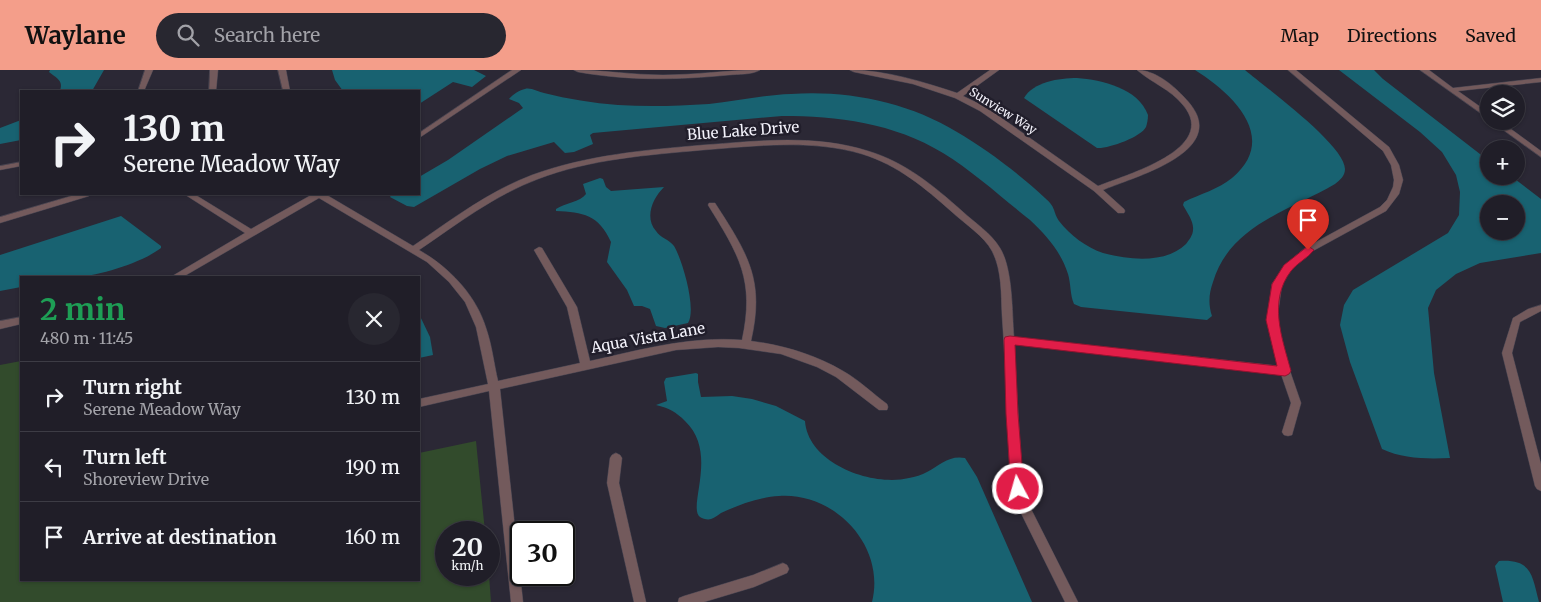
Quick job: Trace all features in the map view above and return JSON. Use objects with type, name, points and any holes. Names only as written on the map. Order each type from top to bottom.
[{"type":"street","points":[[141,90],[149,70]]},
{"type":"street","points":[[213,90],[214,70]]},
{"type":"street","points":[[282,70],[287,90]]},
{"type":"street","points":[[420,135],[517,70]]},
{"type":"street","points":[[578,70],[647,78],[678,78],[756,70]]},
{"type":"street","name":"Sunview Way","points":[[854,70],[915,82],[958,96],[1012,128],[1097,189],[1121,211]]},
{"type":"street","points":[[958,96],[995,70]]},
{"type":"street","points":[[1097,189],[1178,153],[1190,141],[1196,129],[1194,113],[1182,97],[1162,82],[1141,70]]},
{"type":"street","points":[[1288,432],[1296,403],[1285,371],[1272,320],[1277,284],[1288,267],[1308,250],[1383,209],[1393,200],[1398,189],[1396,164],[1386,149],[1292,70]]},
{"type":"street","points":[[1424,70],[1480,110]]},
{"type":"street","points":[[1452,90],[1541,80]]},
{"type":"street","points":[[1506,130],[1541,155]]},
{"type":"street","name":"Blue Lake Drive","points":[[414,249],[470,211],[512,187],[583,162],[618,156],[782,141],[836,145],[862,152],[897,166],[919,181],[987,238],[996,250],[1002,263],[1010,340],[1016,479],[1020,499],[1072,602]]},
{"type":"street","points":[[0,168],[20,164]]},
{"type":"street","points":[[0,220],[83,195]]},
{"type":"street","points":[[190,195],[251,233]]},
{"type":"street","points":[[176,276],[317,195]]},
{"type":"street","points":[[321,195],[430,260],[452,280],[469,301],[481,326],[494,386],[517,602]]},
{"type":"street","points":[[712,205],[732,236],[750,280],[752,301],[746,343]]},
{"type":"street","points":[[539,250],[572,307],[585,364]]},
{"type":"street","points":[[1541,308],[1531,311],[1516,320],[1507,353],[1541,486]]},
{"type":"street","points":[[0,324],[20,321]]},
{"type":"street","points":[[1010,340],[1285,371]]},
{"type":"street","name":"Aqua Vista Lane","points":[[420,403],[585,364],[703,342],[746,343],[780,350],[839,374],[883,407]]},
{"type":"street","points":[[616,458],[613,482],[640,602]]},
{"type":"street","points":[[684,602],[783,569]]},
{"type":"green space","points":[[20,361],[20,581],[420,581],[420,453],[476,441],[484,521],[435,521],[435,586],[490,586],[491,602],[0,602],[0,365]]},
{"type":"water","points":[[50,70],[104,70],[93,90],[60,90],[60,82],[49,72]]},
{"type":"water","points":[[332,70],[474,70],[486,76],[472,87],[453,82],[420,103],[420,90],[342,90],[335,80]]},
{"type":"water","points":[[1195,70],[1245,70],[1319,132],[1342,159],[1345,171],[1335,184],[1263,222],[1233,246],[1221,263],[1213,282],[1210,299],[1212,316],[1207,320],[1081,307],[1074,304],[1068,274],[1062,259],[1053,245],[1030,220],[966,168],[943,153],[905,135],[865,123],[803,116],[782,116],[593,133],[590,135],[593,144],[574,152],[565,153],[554,142],[507,156],[480,169],[414,207],[407,206],[390,197],[391,195],[420,195],[420,176],[448,160],[523,108],[519,103],[509,99],[512,95],[525,89],[590,102],[641,106],[709,104],[760,97],[812,93],[834,94],[877,100],[898,106],[918,113],[957,132],[1003,163],[1049,201],[1063,226],[1085,244],[1103,253],[1135,259],[1146,259],[1168,255],[1186,244],[1192,236],[1193,230],[1190,217],[1183,205],[1184,202],[1232,178],[1246,163],[1252,147],[1251,132],[1245,118],[1236,104]]},
{"type":"water","points":[[1339,70],[1374,70],[1480,154],[1480,185],[1523,185],[1541,199],[1541,253],[1480,263],[1456,274],[1436,290],[1428,308],[1434,373],[1450,458],[1407,457],[1382,449],[1350,362],[1340,325],[1344,305],[1353,290],[1448,233],[1459,215],[1460,192],[1456,175],[1442,152],[1420,132]]},
{"type":"water","points":[[1077,78],[1108,83],[1128,92],[1136,98],[1148,115],[1146,127],[1143,131],[1124,142],[1109,147],[1097,148],[1024,98],[1034,88],[1047,82]]},
{"type":"water","points":[[20,120],[20,140],[0,144],[0,128]]},
{"type":"water","points":[[600,178],[603,179],[606,187],[611,191],[664,187],[656,197],[651,208],[652,226],[674,246],[681,262],[690,296],[691,307],[688,323],[665,328],[656,326],[650,309],[634,306],[627,290],[607,262],[611,242],[601,226],[582,214],[556,211],[556,209],[576,201],[586,194],[583,184]]},
{"type":"water","points":[[121,216],[161,246],[161,248],[142,259],[106,272],[87,276],[20,276],[20,287],[0,291],[0,255]]},
{"type":"water","points":[[420,316],[430,337],[433,355],[420,358]]},
{"type":"water","points":[[698,374],[701,397],[732,396],[752,399],[776,406],[805,421],[809,436],[817,449],[830,460],[845,469],[861,475],[894,480],[909,478],[923,474],[949,459],[965,458],[977,477],[1032,602],[872,602],[874,581],[871,561],[863,543],[852,527],[837,513],[819,503],[800,497],[779,496],[764,498],[735,507],[711,519],[700,517],[697,511],[697,502],[701,463],[700,448],[695,434],[679,415],[669,409],[656,405],[667,401],[664,382],[666,378]]},
{"type":"water","points":[[1499,561],[1518,563],[1529,571],[1539,602],[1503,602],[1495,566]]},
{"type":"route","points":[[1018,489],[1012,414],[1010,340],[1285,371],[1272,320],[1273,304],[1277,284],[1288,267],[1308,250]]}]
